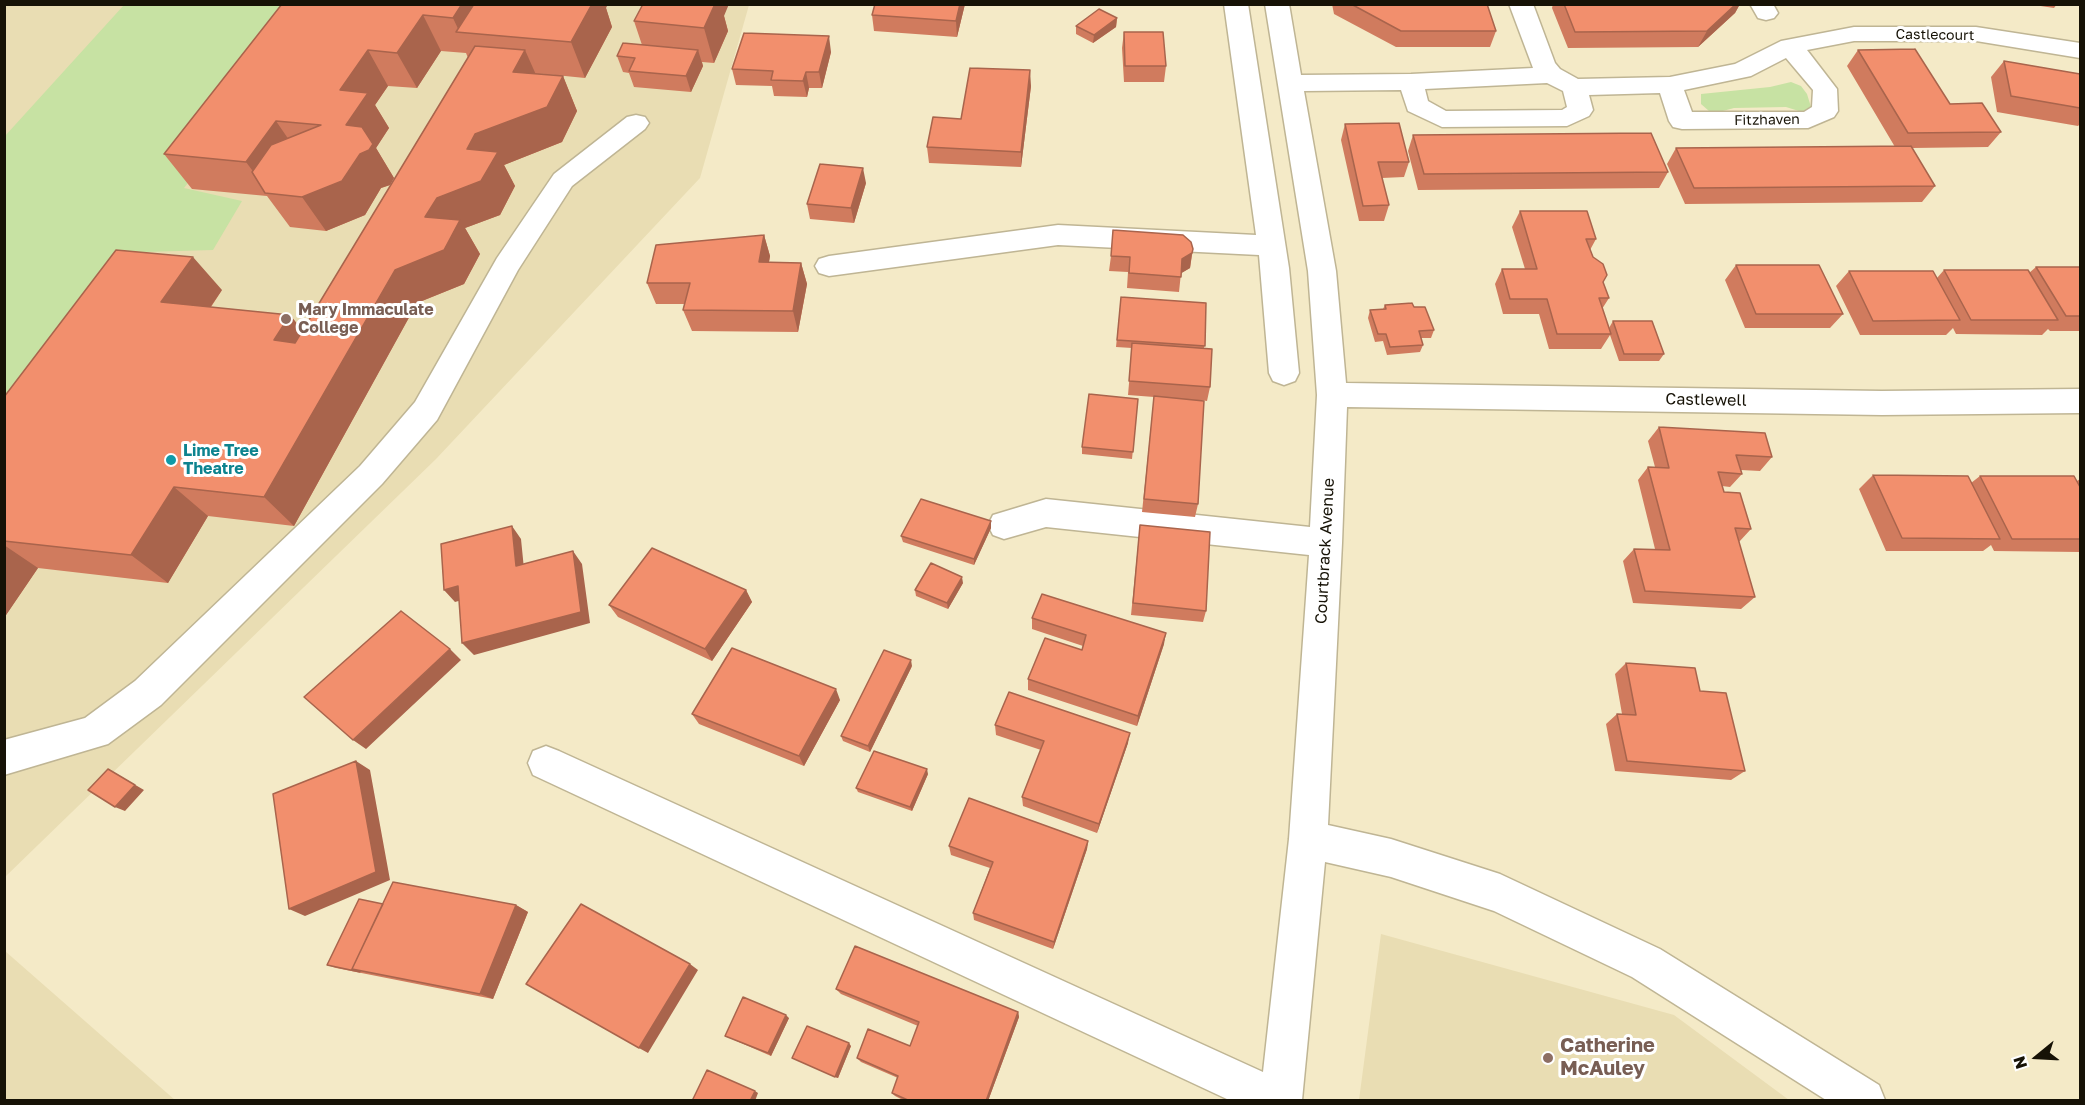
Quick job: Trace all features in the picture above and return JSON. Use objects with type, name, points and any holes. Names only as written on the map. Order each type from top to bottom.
[{"type":"street","points":[[1236,4],[1273,257],[1284,373]]},
{"type":"street","name":"Courtbrack Avenue","points":[[1277,4],[1322,271],[1332,395],[1326,543],[1308,839],[1281,1101]]},
{"type":"street","points":[[1521,4],[1543,64],[1551,75],[1574,87],[1670,85],[1742,70],[1790,46]]},
{"type":"street","name":"Castlecourt","points":[[1790,46],[1854,34],[1976,34],[2080,50]]},
{"type":"street","name":"Fitzhaven","points":[[1670,85],[1682,121],[1808,120],[1825,111],[1825,89],[1790,46]]},
{"type":"street","points":[[1292,83],[1412,82],[1551,75]]},
{"type":"street","points":[[1412,82],[1417,105],[1442,119],[1568,117],[1580,110],[1574,87]]},
{"type":"street","points":[[4,758],[96,732],[148,693],[371,475],[426,411],[507,265],[563,180],[636,123]]},
{"type":"street","points":[[829,266],[1058,235],[1273,257],[1322,271]]},
{"type":"street","name":"Castlewell","points":[[1332,395],[1882,403],[2080,401]]},
{"type":"street","points":[[1004,525],[1046,513],[1326,543]]},
{"type":"street","points":[[546,763],[1275,1101]]},
{"type":"street","points":[[1308,839],[1391,858],[1500,893],[1646,963],[1864,1101]]},
{"type":"shaded area","name":"Mary Immaculate College","points":[[5,5],[749,5],[700,178],[436,459],[5,877]]},
{"type":"shaded area","name":"Catherine McAuley","points":[[1381,934],[1674,1015],[1789,1100],[1359,1100]]},
{"type":"shaded area","points":[[5,951],[175,1100],[5,1100]]},
{"type":"green space","points":[[124,5],[397,5],[323,8],[184,188],[242,201],[213,250],[144,252],[5,442],[5,136]]},
{"type":"green space","points":[[1791,82],[1801,86],[1807,94],[1811,107],[1802,112],[1786,107],[1734,108],[1719,112],[1709,111],[1701,104],[1701,94],[1770,87]]},
{"type":"building","points":[[282,4],[462,4],[453,18],[423,15],[397,53],[368,50],[340,90],[368,93],[346,125],[362,127],[373,144],[369,150],[360,154],[342,181],[302,197],[265,193],[252,172],[271,145],[321,125],[276,121],[246,162],[164,154]]},
{"type":"building","points":[[474,4],[592,4],[571,42],[456,32]]},
{"type":"building","points":[[643,4],[715,4],[704,28],[634,21]]},
{"type":"building","points":[[875,4],[960,4],[956,21],[872,15]]},
{"type":"building","points":[[1351,4],[1487,4],[1496,31],[1401,31]]},
{"type":"building","points":[[1564,4],[1736,4],[1707,31],[1575,32]]},
{"type":"building","points":[[1099,9],[1117,18],[1094,35],[1076,26]]},
{"type":"building","points":[[1124,32],[1163,32],[1166,66],[1125,66]]},
{"type":"building","points":[[744,33],[829,36],[819,72],[806,72],[803,81],[771,80],[773,71],[732,69]]},
{"type":"building","points":[[623,43],[698,50],[686,76],[629,71],[635,58],[617,56]]},
{"type":"building","points":[[475,46],[525,50],[513,72],[563,76],[547,107],[475,134],[467,149],[498,152],[481,181],[437,198],[425,217],[460,220],[444,250],[395,270],[264,497],[174,487],[131,555],[4,541],[4,397],[116,250],[193,257],[161,302],[290,315],[274,340],[295,343]]},
{"type":"building","points":[[1915,49],[1950,104],[1982,103],[2001,132],[1908,133],[1858,50]]},
{"type":"building","points":[[2004,61],[2080,74],[2080,108],[2011,96]]},
{"type":"building","points":[[970,68],[1030,70],[1021,152],[927,147],[933,117],[961,119]]},
{"type":"building","points":[[1399,123],[1409,162],[1378,162],[1389,205],[1363,206],[1345,124]]},
{"type":"building","points":[[1651,133],[1668,172],[1424,174],[1413,135]]},
{"type":"building","points":[[1911,146],[1935,186],[1694,188],[1676,148]]},
{"type":"building","points":[[820,164],[863,168],[851,208],[807,204]]},
{"type":"building","points":[[1520,211],[1587,211],[1596,239],[1586,239],[1593,257],[1603,264],[1607,275],[1603,282],[1609,298],[1599,298],[1611,334],[1557,334],[1547,299],[1510,299],[1502,269],[1537,269]]},
{"type":"building","points":[[1113,230],[1183,235],[1191,242],[1193,249],[1192,253],[1182,259],[1181,277],[1129,273],[1130,257],[1111,256]]},
{"type":"building","points":[[764,235],[759,262],[801,263],[793,311],[683,310],[690,283],[647,283],[656,245]]},
{"type":"building","points":[[1736,265],[1819,265],[1843,314],[1756,314]]},
{"type":"building","points":[[2036,267],[2080,267],[2080,316],[2066,316]]},
{"type":"building","points":[[1944,270],[2028,270],[2058,320],[1971,320]]},
{"type":"building","points":[[1849,271],[1933,271],[1960,320],[1873,321]]},
{"type":"building","points":[[1121,297],[1206,303],[1205,346],[1117,340]]},
{"type":"building","points":[[1412,303],[1414,307],[1425,307],[1434,330],[1419,331],[1423,345],[1390,347],[1386,334],[1378,334],[1370,310],[1386,309],[1385,305]]},
{"type":"building","points":[[1613,321],[1652,321],[1664,354],[1624,354]]},
{"type":"building","points":[[1132,343],[1212,349],[1210,387],[1129,381]]},
{"type":"building","points":[[1089,394],[1138,399],[1133,452],[1082,447]]},
{"type":"building","points":[[1154,396],[1204,401],[1198,504],[1144,499]]},
{"type":"building","points":[[1659,427],[1765,433],[1772,457],[1736,455],[1742,474],[1718,472],[1724,492],[1740,493],[1751,529],[1735,528],[1755,597],[1645,591],[1634,549],[1670,550],[1648,467],[1669,468]]},
{"type":"building","points":[[1873,475],[1968,476],[2000,539],[1902,538]]},
{"type":"building","points":[[1980,476],[2074,476],[2080,487],[2080,539],[2012,539]]},
{"type":"building","points":[[921,499],[991,521],[974,559],[901,536]]},
{"type":"building","points":[[1140,525],[1210,532],[1206,611],[1133,603]]},
{"type":"building","points":[[512,526],[516,566],[573,551],[581,612],[462,643],[458,586],[444,590],[441,544]]},
{"type":"building","points":[[652,548],[746,590],[705,649],[609,605]]},
{"type":"building","points":[[931,563],[962,577],[947,603],[915,590]]},
{"type":"building","points":[[1042,594],[1166,633],[1138,716],[1028,679],[1045,638],[1082,650],[1086,635],[1032,618]]},
{"type":"building","points":[[401,611],[450,649],[353,740],[304,697]]},
{"type":"building","points":[[732,648],[836,689],[799,756],[692,714]]},
{"type":"building","points":[[884,650],[911,660],[868,746],[841,736]]},
{"type":"building","points":[[1626,663],[1695,668],[1700,691],[1726,693],[1745,771],[1627,761],[1617,714],[1636,715]]},
{"type":"building","points":[[1009,692],[1130,733],[1099,824],[1022,797],[1044,741],[995,725]]},
{"type":"building","points":[[874,751],[927,769],[910,807],[856,788]]},
{"type":"building","points":[[356,761],[376,872],[289,909],[273,794]]},
{"type":"building","points":[[108,769],[135,785],[115,807],[88,790]]},
{"type":"building","points":[[969,798],[1088,841],[1054,942],[973,913],[993,862],[949,846]]},
{"type":"building","points":[[393,882],[516,905],[480,994],[352,969]]},
{"type":"building","points":[[359,899],[383,904],[352,969],[360,972],[327,965]]},
{"type":"building","points":[[581,904],[690,964],[639,1048],[526,984]]},
{"type":"building","points":[[855,946],[1018,1012],[986,1101],[910,1101],[892,1093],[898,1076],[857,1058],[868,1029],[910,1046],[919,1022],[836,989]]},
{"type":"building","points":[[743,997],[786,1015],[768,1053],[725,1036]]},
{"type":"building","points":[[807,1026],[849,1043],[835,1077],[792,1058]]},
{"type":"building","points":[[707,1070],[755,1091],[750,1101],[692,1101]]},
{"type":"place","name":"Mary Immaculate College","points":[[286,319]]},
{"type":"place","name":"Lime Tree Theatre","points":[[171,460]]},
{"type":"place","name":"Catherine McAuley","points":[[1548,1058]]}]
